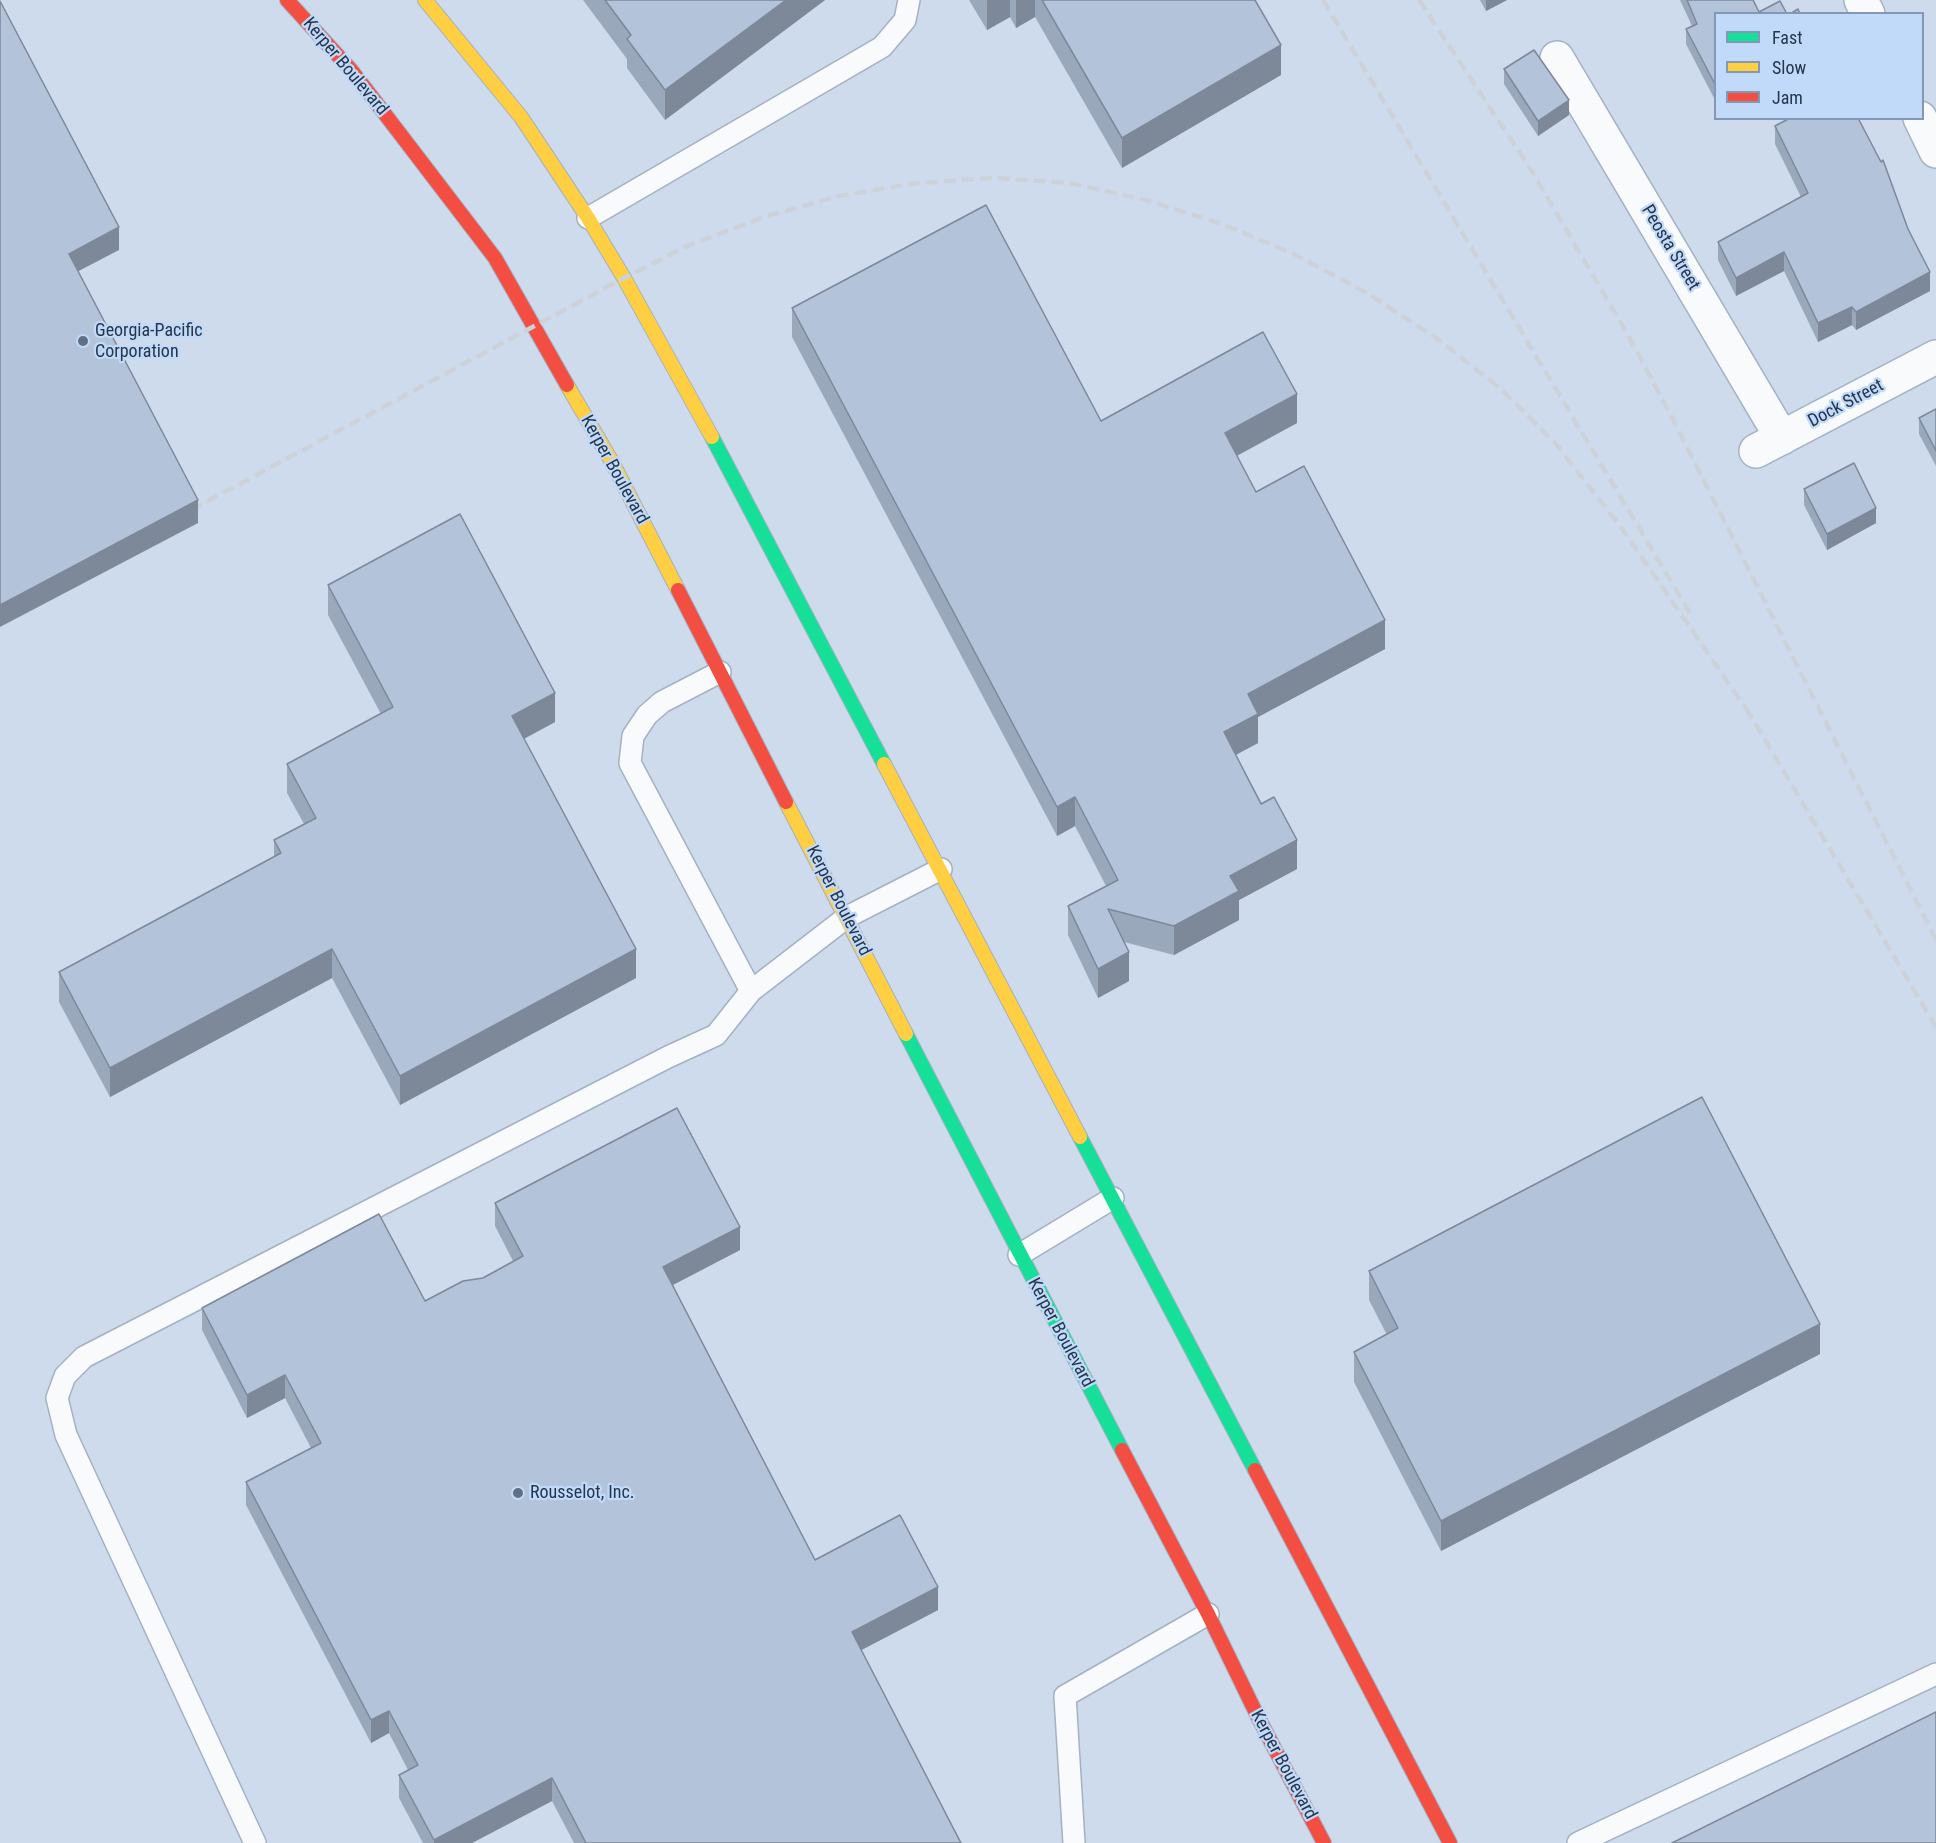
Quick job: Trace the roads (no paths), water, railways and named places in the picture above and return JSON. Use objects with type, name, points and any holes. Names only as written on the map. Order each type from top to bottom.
[{"type":"street","name":"Kerper Boulevard","points":[[287,0],[352,70],[495,258],[533,328],[612,462],[1019,1255],[1208,1614],[1258,1717],[1324,1843]]},
{"type":"street","points":[[425,0],[521,117],[588,218],[624,278],[722,455],[1450,1843]]},
{"type":"street","name":"Peosta Street","points":[[1557,58],[1769,444]]},
{"type":"street","points":[[1921,120],[1936,152]]},
{"type":"street","name":"Dock Street","points":[[1769,444],[1936,357]]},
{"type":"lane","points":[[588,218],[882,47],[905,20],[909,0]]},
{"type":"lane","points":[[720,672],[662,702],[647,715],[633,736],[630,763],[751,991]]},
{"type":"lane","points":[[255,1843],[66,1435],[57,1398],[65,1376],[84,1357],[669,1056],[716,1035],[751,991],[847,918],[940,869]]},
{"type":"lane","points":[[1019,1255],[1113,1198]]},
{"type":"lane","points":[[1074,1843],[1065,1696],[1208,1614]]},
{"type":"lane","points":[[1578,1843],[1936,1674]]},
{"type":"railway","points":[[1323,0],[1690,613]]},
{"type":"railway","points":[[1419,0],[1531,170],[1628,335],[1936,940]]},
{"type":"railway","points":[[191,510],[624,278],[687,246],[767,216],[839,196],[917,183],[994,178],[1070,183],[1146,200],[1222,224],[1294,254],[1365,292],[1435,337],[1502,390],[1556,444],[1623,530],[1751,716]]},
{"type":"railway","points":[[1746,708],[1936,1027]]},
{"type":"place","name":"Georgia-Pacific Corporation","points":[[83,341]]},
{"type":"place","name":"Rousselot, Inc.","points":[[518,1493]]}]
